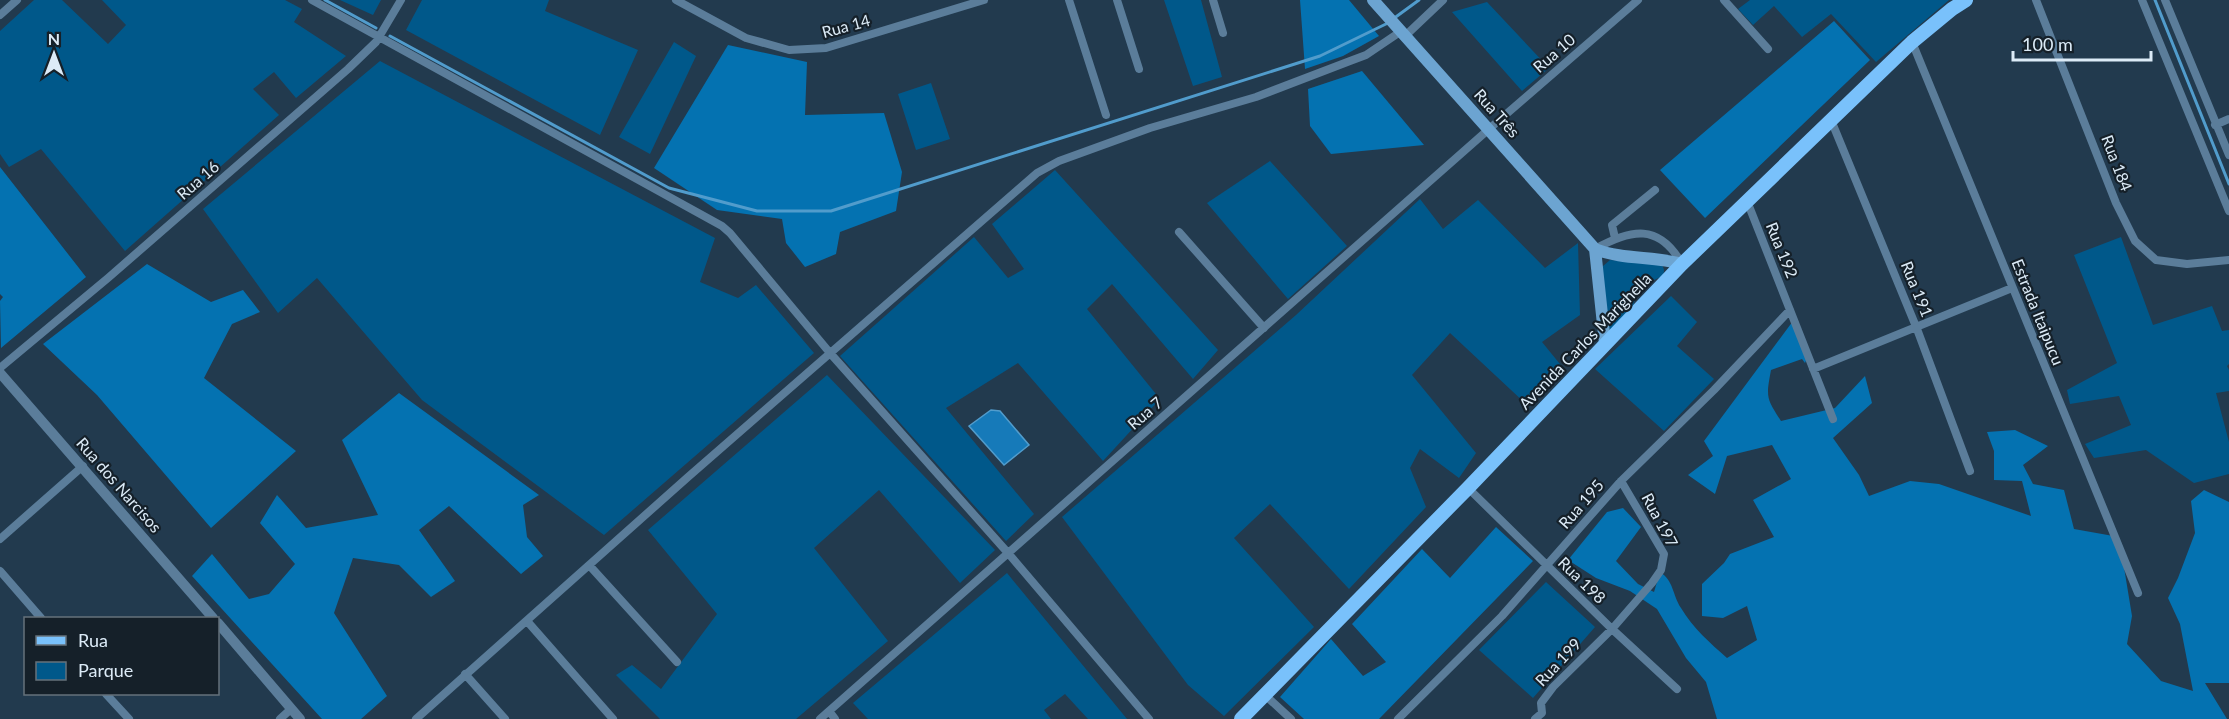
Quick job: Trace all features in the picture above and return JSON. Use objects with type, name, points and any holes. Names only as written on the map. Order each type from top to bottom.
[{"type":"main road","name":"Rua Três","points":[[1373,0],[1595,249]]},
{"type":"main road","name":"Avenida Carlos Marighella","points":[[1241,719],[1468,488],[1682,264],[1912,42],[1965,0]]},
{"type":"main road","points":[[1605,343],[1595,249],[1607,254],[1667,260],[1682,264]]},
{"type":"street","points":[[0,15],[17,0]]},
{"type":"street","points":[[312,0],[722,226],[830,353],[1008,553],[1149,719]]},
{"type":"street","name":"Rua 16","points":[[0,368],[108,278],[348,69],[379,38],[401,0]]},
{"type":"street","name":"Rua 14","points":[[676,0],[746,38],[789,50],[826,48],[984,0]]},
{"type":"street","points":[[1069,0],[1106,115]]},
{"type":"street","points":[[1117,0],[1139,69]]},
{"type":"street","points":[[1213,0],[1222,33]]},
{"type":"street","points":[[416,719],[605,549],[1037,173],[1046,167],[1150,128],[1256,97],[1366,55],[1402,34],[1443,0]]},
{"type":"street","name":"Rua 10","points":[[1489,129],[1638,0]]},
{"type":"street","points":[[1724,0],[1768,49]]},
{"type":"street","name":"Rua 184","points":[[2036,0],[2116,203],[2135,241],[2156,260],[2187,264],[2229,260]]},
{"type":"street","points":[[2142,0],[2229,211]]},
{"type":"street","points":[[2165,0],[2229,155]]},
{"type":"street","name":"Estrada Itaipucu","points":[[1912,42],[2138,593]]},
{"type":"street","points":[[2215,125],[2229,119]]},
{"type":"street","name":"Rua 191","points":[[1831,120],[1917,329],[1970,471]]},
{"type":"street","name":"Rua 7","points":[[820,719],[1489,129]]},
{"type":"street","points":[[1615,238],[1612,225],[1655,190]]},
{"type":"street","name":"Rua 192","points":[[1747,201],[1790,310]]},
{"type":"street","points":[[1179,232],[1264,328]]},
{"type":"street","points":[[1595,249],[1615,238],[1632,234],[1653,236],[1670,246],[1682,264]]},
{"type":"street","points":[[1813,369],[1917,329],[2012,288]]},
{"type":"street","points":[[1790,310],[1833,419]]},
{"type":"street","name":"Rua 195","points":[[1398,719],[1502,616],[1621,481],[1714,390],[1790,310]]},
{"type":"street","name":"Rua dos Narcisos","points":[[0,373],[212,617]]},
{"type":"street","points":[[0,538],[83,466]]},
{"type":"street","name":"Rua 197","points":[[1612,630],[1652,583],[1664,561],[1664,554],[1655,535],[1621,481]]},
{"type":"street","name":"Rua 198","points":[[1468,488],[1546,567],[1677,689]]},
{"type":"street","points":[[589,565],[677,662]]},
{"type":"street","points":[[0,571],[40,617]]},
{"type":"street","points":[[527,621],[613,719]]},
{"type":"street","points":[[219,624],[300,719]]},
{"type":"street","name":"Rua 199","points":[[1535,719],[1542,713],[1541,703],[1553,687],[1612,630]]},
{"type":"street","points":[[465,674],[505,719]]},
{"type":"street","points":[[108,695],[129,719]]},
{"type":"street","points":[[1265,695],[1291,719]]},
{"type":"street","points":[[280,719],[291,709]]},
{"type":"street","points":[[829,711],[836,719]]},
{"type":"green space","points":[[34,0],[62,0],[108,44],[126,25],[102,0],[285,0],[302,9],[294,22],[346,56],[296,98],[274,72],[253,89],[279,115],[125,251],[41,149],[9,167],[0,154],[0,31]]},
{"type":"green space","points":[[340,0],[381,0],[373,15]]},
{"type":"green space","points":[[422,0],[549,0],[545,11],[638,50],[600,135],[406,30]]},
{"type":"green space","points":[[1164,0],[1201,0],[1222,77],[1193,86]]},
{"type":"green space","points":[[1750,0],[1949,0],[1876,62],[1831,14],[1802,37],[1774,6],[1753,25],[1738,9]]},
{"type":"green space","points":[[1487,2],[1549,68],[1522,91],[1452,12]]},
{"type":"green space","points":[[674,42],[696,56],[650,154],[619,137]]},
{"type":"green space","points":[[380,61],[715,238],[700,282],[738,298],[756,285],[814,353],[604,535],[422,400],[317,278],[278,313],[203,209]]},
{"type":"green space","points":[[931,83],[950,139],[916,150],[898,94]]},
{"type":"green space","points":[[1270,161],[1347,246],[1288,299],[1207,203]]},
{"type":"green space","points":[[1055,170],[1218,350],[1193,379],[1112,284],[1087,309],[1160,399],[1103,461],[1018,363],[946,408],[1034,514],[1006,541],[840,356],[974,237],[1008,278],[1024,269],[992,224]]},
{"type":"green space","points":[[1420,199],[1443,229],[1478,200],[1545,268],[1578,243],[1580,315],[1542,342],[1564,369],[1527,405],[1450,333],[1412,375],[1476,453],[1459,478],[1420,449],[1410,468],[1426,507],[1349,589],[1270,504],[1234,538],[1314,627],[1224,716],[1188,685],[1062,517],[1296,315]]},
{"type":"green space","points":[[2121,237],[2153,325],[2212,306],[2222,331],[2229,330],[2229,364],[2227,366],[2229,391],[2216,393],[2229,442],[2229,474],[2194,483],[2146,450],[2094,458],[2085,444],[2131,425],[2119,396],[2070,404],[2067,390],[2117,363],[2074,255]]},
{"type":"green space","points":[[1610,260],[1658,263],[1664,270],[1663,276],[1654,280],[1635,299],[1632,310],[1612,331],[1608,327],[1602,267]]},
{"type":"green space","points":[[1671,296],[1697,322],[1677,346],[1714,379],[1664,431],[1595,369]]},
{"type":"green space","points":[[827,375],[995,550],[960,583],[879,490],[814,548],[888,641],[796,719],[660,719],[616,675],[632,665],[661,689],[717,614],[648,530]]},
{"type":"green space","points":[[1007,573],[1127,719],[1088,719],[1065,694],[1044,710],[1051,719],[868,719],[853,703]]},
{"type":"green space","points":[[1546,582],[1595,627],[1533,698],[1479,650]]},
{"type":"shaded area","points":[[1300,0],[1349,0],[1379,36],[1343,56],[1305,69]]},
{"type":"shaded area","points":[[1834,21],[1870,60],[1705,218],[1660,170]]},
{"type":"shaded area","points":[[728,45],[807,62],[805,115],[884,113],[902,172],[896,211],[840,232],[836,254],[805,267],[786,243],[782,219],[717,210],[654,168]]},
{"type":"shaded area","points":[[1362,71],[1424,145],[1331,154],[1310,126],[1308,89]]},
{"type":"shaded area","points":[[0,167],[86,277],[1,348],[0,301],[3,297],[0,294]]},
{"type":"shaded area","points":[[147,264],[211,302],[243,290],[260,312],[232,324],[204,378],[296,451],[211,528],[97,395],[43,344]]},
{"type":"shaded area","points":[[1793,321],[1809,353],[1805,363],[1802,359],[1771,370],[1768,386],[1769,397],[1781,421],[1835,408],[1865,376],[1872,403],[1833,438],[1859,475],[1869,496],[1910,481],[1939,484],[2031,516],[2022,481],[1994,480],[1994,451],[1987,432],[2015,430],[2048,446],[2023,465],[2033,484],[2064,490],[2074,529],[2119,537],[2132,616],[2127,644],[2161,681],[2193,691],[2180,624],[2168,598],[2195,533],[2191,501],[2204,490],[2229,502],[2229,683],[2205,683],[2227,719],[1717,719],[1706,682],[1686,658],[1657,609],[1630,591],[1596,578],[1568,560],[1607,512],[1623,508],[1641,527],[1616,561],[1638,584],[1654,592],[1660,572],[1665,576],[1678,603],[1691,622],[1727,658],[1757,640],[1747,606],[1723,618],[1702,616],[1702,584],[1730,554],[1774,537],[1753,500],[1791,479],[1772,445],[1727,456],[1715,494],[1688,475],[1713,456],[1704,441]]},
{"type":"shaded area","points":[[399,393],[539,495],[523,505],[527,537],[543,556],[521,574],[449,506],[419,530],[455,581],[431,597],[399,565],[353,558],[334,613],[387,696],[361,719],[322,719],[192,576],[212,554],[249,599],[269,594],[295,564],[260,523],[277,495],[306,528],[378,515],[342,440]]},
{"type":"shaded area","points":[[991,410],[1000,411],[1029,445],[1004,465],[969,426]]},
{"type":"shaded area","points":[[1496,527],[1533,561],[1379,719],[1304,719],[1280,697],[1331,639],[1363,676],[1386,662],[1352,624],[1422,549],[1450,578]]},
{"type":"waterway","points":[[325,0],[376,28]]},
{"type":"waterway","points":[[1393,19],[1419,0]]},
{"type":"waterway","points":[[2155,0],[2229,184]]},
{"type":"waterway","points":[[390,36],[669,188],[757,211],[831,211],[1320,56],[1388,23]]}]
